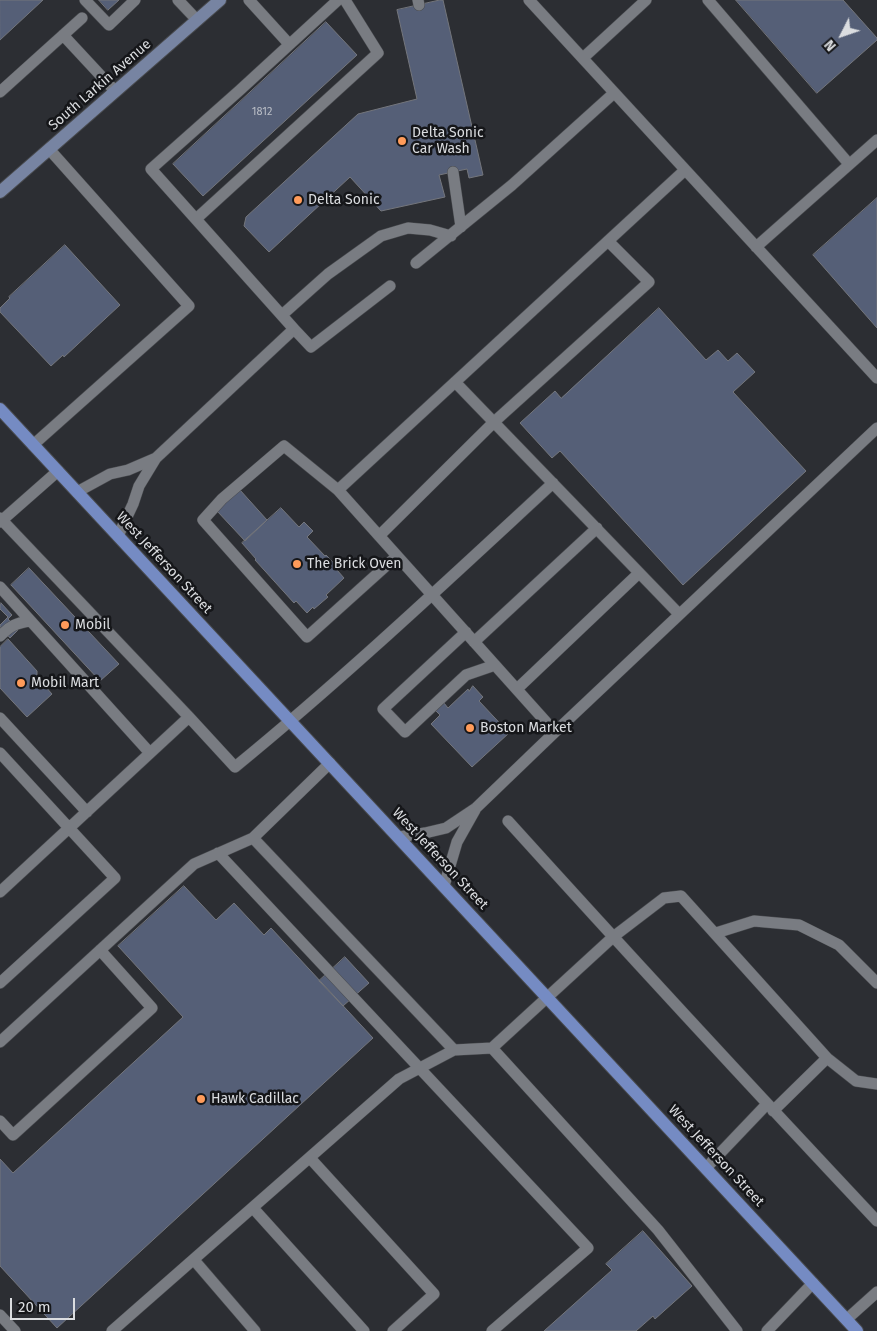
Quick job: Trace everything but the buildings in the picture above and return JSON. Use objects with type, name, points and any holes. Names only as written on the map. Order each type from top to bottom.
[{"type":"main road","name":"South Larkin Avenue","points":[[0,192],[220,0]]},
{"type":"main road","name":"West Jefferson Street","points":[[0,409],[857,1331]]},
{"type":"lane","points":[[85,0],[109,25],[135,0]]},
{"type":"lane","points":[[178,0],[197,20]]},
{"type":"lane","points":[[249,0],[296,42]]},
{"type":"lane","points":[[338,0],[271,68],[192,139],[151,169],[311,347],[390,286]]},
{"type":"lane","points":[[196,219],[259,161],[279,134],[337,81],[378,53],[345,0]]},
{"type":"lane","points":[[529,0],[877,378]]},
{"type":"lane","points":[[583,58],[646,0]]},
{"type":"lane","points":[[708,0],[849,164]]},
{"type":"lane","points":[[0,92],[82,18]]},
{"type":"lane","points":[[63,35],[115,91]]},
{"type":"lane","points":[[416,264],[512,185],[614,93]]},
{"type":"lane","points":[[756,247],[877,140]]},
{"type":"lane","points":[[33,445],[189,306],[49,149]]},
{"type":"lane","points":[[251,152],[259,161]]},
{"type":"lane","points":[[338,490],[685,170]]},
{"type":"lane","points":[[453,172],[461,227]]},
{"type":"lane","points":[[226,175],[235,184]]},
{"type":"lane","points":[[282,315],[328,274],[381,236],[408,228],[430,230],[451,236]]},
{"type":"lane","points":[[379,536],[494,422],[648,282],[608,241]]},
{"type":"lane","points":[[118,536],[140,486],[156,458],[294,329]]},
{"type":"lane","points":[[455,382],[680,614]]},
{"type":"lane","points":[[399,837],[446,828],[476,808],[877,428]]},
{"type":"lane","points":[[397,556],[308,637],[203,520],[222,499],[284,446],[338,490],[555,732]]},
{"type":"lane","points":[[77,492],[110,474],[128,470],[156,458]]},
{"type":"lane","points":[[58,471],[1,520],[235,767],[291,721],[432,595],[553,483]]},
{"type":"lane","points":[[474,642],[597,528]]},
{"type":"lane","points":[[517,689],[639,572]]},
{"type":"lane","points":[[0,587],[150,753]]},
{"type":"lane","points":[[0,636],[10,627],[20,622],[30,621]]},
{"type":"lane","points":[[466,632],[383,709],[405,732],[466,675],[495,665]]},
{"type":"lane","points":[[0,892],[189,717]]},
{"type":"lane","points":[[0,718],[87,812]]},
{"type":"lane","points":[[0,753],[115,878],[0,983]]},
{"type":"lane","points":[[0,1042],[194,864],[253,838],[330,763]]},
{"type":"lane","points":[[444,886],[457,842],[476,808]]},
{"type":"lane","points":[[508,821],[612,937],[877,1221]]},
{"type":"lane","points":[[253,838],[454,1050]]},
{"type":"lane","points":[[218,853],[588,1248],[492,1331]]},
{"type":"lane","points":[[112,1331],[399,1079],[454,1050],[492,1048],[612,937],[664,898],[681,896],[827,1058],[856,1081],[877,1084]]},
{"type":"lane","points":[[716,933],[754,921],[798,926],[839,944],[877,982]]},
{"type":"lane","points":[[0,1121],[13,1135],[152,1008],[100,950]]},
{"type":"lane","points":[[492,1048],[658,1230],[736,1331]]},
{"type":"lane","points":[[706,1168],[770,1107],[827,1058]]},
{"type":"lane","points":[[310,1158],[434,1294],[393,1331]]},
{"type":"lane","points":[[253,1208],[364,1331]]},
{"type":"lane","points":[[194,1260],[255,1331]]},
{"type":"lane","points":[[767,1331],[813,1283]]},
{"type":"lane","points":[[847,1320],[877,1292]]},
{"type":"lane","points":[[0,1315],[15,1331]]},
{"type":"place","name":"Delta Sonic Car Wash","points":[[402,141]]},
{"type":"place","name":"Delta Sonic","points":[[298,200]]},
{"type":"place","name":"The Brick Oven","points":[[297,564]]},
{"type":"place","name":"Mobil","points":[[65,625]]},
{"type":"place","name":"Mobil Mart","points":[[21,683]]},
{"type":"place","name":"Boston Market","points":[[470,728]]},
{"type":"place","name":"Hawk Cadillac","points":[[201,1099]]}]
